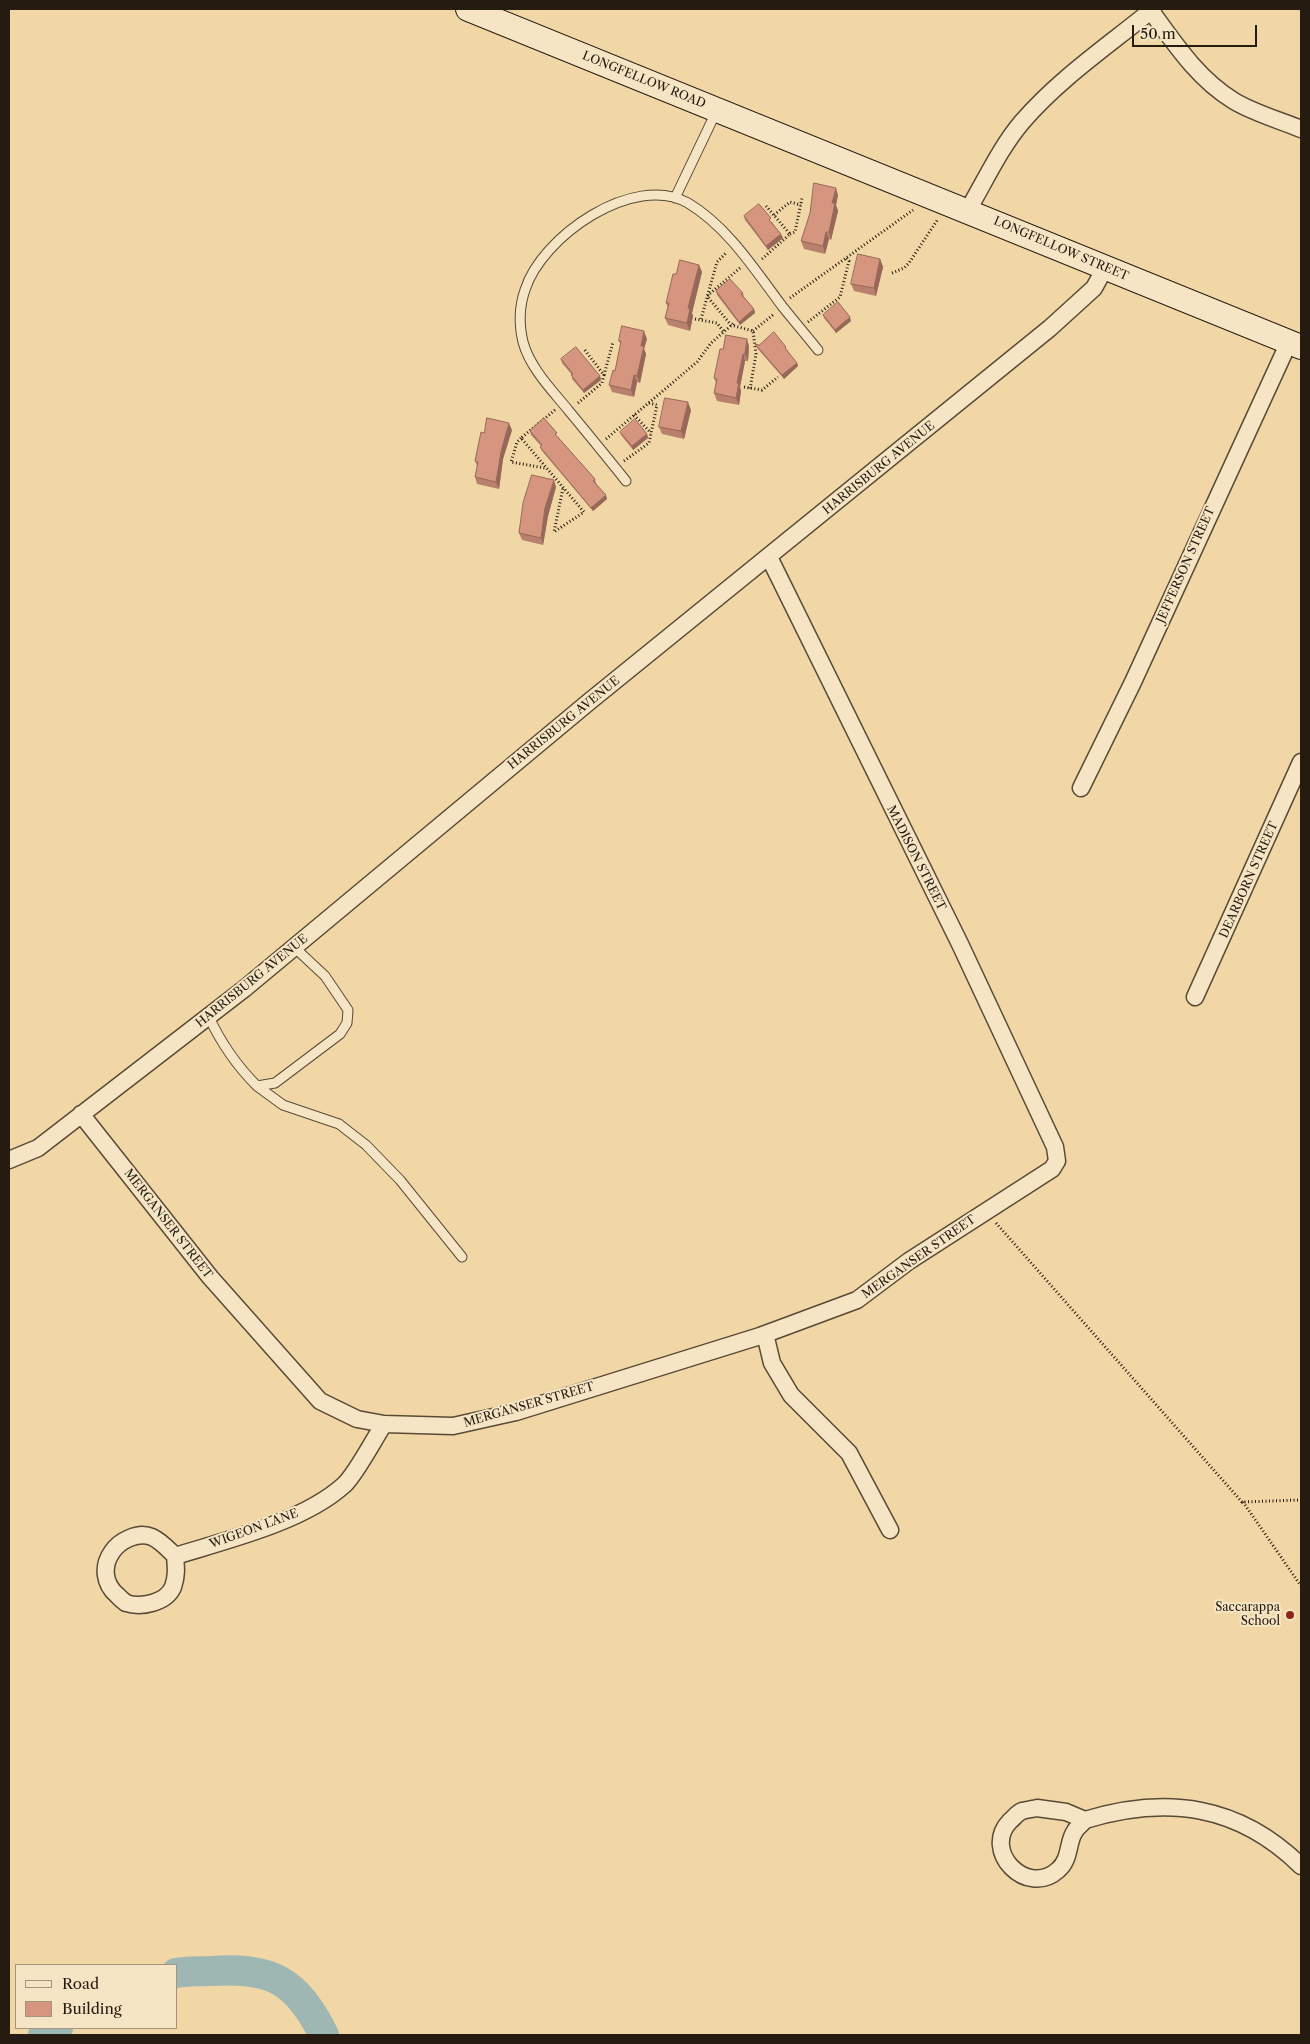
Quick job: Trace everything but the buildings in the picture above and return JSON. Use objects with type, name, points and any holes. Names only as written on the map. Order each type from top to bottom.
[{"type":"street","name":"LONGFELLOW ROAD","points":[[468,9],[820,152]]},
{"type":"street","points":[[968,210],[998,156],[1022,122],[1074,72],[1152,10],[1182,54],[1209,84],[1246,107],[1301,129]]},
{"type":"street","name":"LONGFELLOW STREET","points":[[820,152],[968,210],[1105,268],[1295,344]]},
{"type":"street","name":"HARRISBURG AVENUE","points":[[9,1160],[38,1148],[210,1017],[590,701],[1050,328],[1094,288],[1105,268]]},
{"type":"street","name":"JEFFERSON STREET","points":[[1081,788],[1295,344]]},
{"type":"street","name":"MADISON STREET","points":[[769,557],[964,953],[1051,1138],[1058,1161]]},
{"type":"street","name":"DEARBORN STREET","points":[[1195,997],[1301,762]]},
{"type":"street","name":"MERGANSER STREET","points":[[81,1114],[210,1277],[320,1401],[358,1419],[384,1424],[453,1426],[516,1412],[765,1334],[857,1300],[909,1261],[1052,1169],[1058,1161]]},
{"type":"street","points":[[765,1334],[772,1363],[791,1395],[849,1453],[890,1530]]},
{"type":"street","name":"WIGEON LANE","points":[[175,1556],[261,1528],[310,1508],[345,1484],[384,1424]]},
{"type":"street","points":[[132,1536],[150,1536],[164,1544],[175,1556],[176,1572],[172,1588],[160,1600],[144,1605],[125,1602],[110,1590],[104,1574],[106,1559],[115,1546],[132,1536]]},
{"type":"street","points":[[1085,1820],[1074,1832],[1069,1854],[1058,1870],[1042,1878],[1026,1877],[1013,1870],[1004,1859],[1001,1843],[1006,1826],[1020,1812],[1037,1808],[1066,1812],[1085,1820],[1146,1807],[1178,1808],[1209,1812],[1238,1821],[1263,1835],[1301,1866]]},
{"type":"lane","points":[[675,198],[717,110]]},
{"type":"lane","points":[[626,481],[528,357],[520,324],[521,305],[525,288],[534,270],[558,241],[592,215],[608,206],[644,196],[675,198],[688,203],[714,222],[735,245],[818,350]]},
{"type":"lane","points":[[258,1086],[275,1083],[340,1034],[347,1023],[348,1010],[325,976],[294,947]]},
{"type":"lane","points":[[210,1017],[219,1038],[235,1061],[258,1086],[283,1106],[339,1124],[366,1145],[407,1188],[462,1257]]},
{"type":"path","points":[[707,296],[795,232],[802,198]]},
{"type":"path","points":[[774,215],[790,202],[801,205]]},
{"type":"path","points":[[766,206],[790,234]]},
{"type":"path","points":[[753,331],[782,306],[845,258],[918,207]]},
{"type":"path","points":[[892,273],[904,268],[916,253],[940,216],[933,213]]},
{"type":"path","points":[[701,319],[717,262],[735,245]]},
{"type":"path","points":[[800,328],[840,297],[849,261],[845,258]]},
{"type":"path","points":[[707,296],[733,324],[753,331]]},
{"type":"path","points":[[695,319],[716,323],[724,332]]},
{"type":"path","points":[[598,446],[697,362],[711,344],[733,324]]},
{"type":"path","points":[[750,389],[756,354],[753,331]]},
{"type":"path","points":[[546,468],[511,462],[517,442],[602,383],[613,342]]},
{"type":"path","points":[[584,349],[604,375]]},
{"type":"path","points":[[744,387],[762,390],[778,377]]},
{"type":"path","points":[[616,468],[649,443],[657,405],[648,403]]},
{"type":"path","points":[[634,415],[652,433]]},
{"type":"path","points":[[521,438],[584,512],[554,532],[563,488]]},
{"type":"path","points":[[986,1211],[1242,1502],[1301,1586]]},
{"type":"path","points":[[1242,1502],[1301,1500]]},
{"type":"waterway","points":[[178,1973],[232,1970],[266,1975],[280,1981],[303,2001],[324,2035]]},
{"type":"waterway","points":[[43,2035],[56,2029]]},
{"type":"place","name":"Saccarappa School","points":[[1290,1615]]}]
